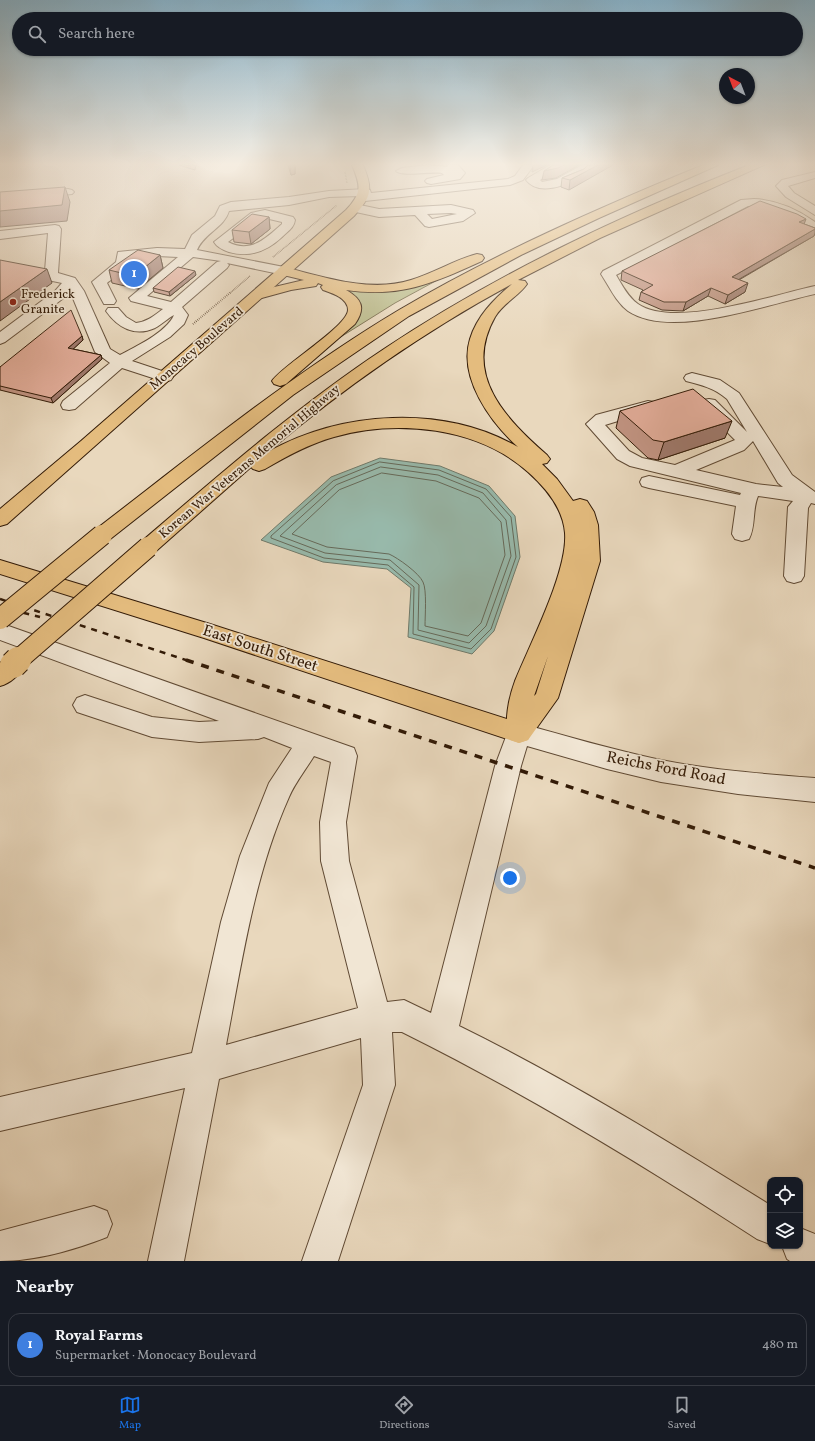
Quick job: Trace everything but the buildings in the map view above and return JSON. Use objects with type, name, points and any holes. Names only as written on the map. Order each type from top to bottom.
[{"type":"main road","name":"Monocacy Boulevard","points":[[0,519],[258,295],[335,224]]},
{"type":"main road","points":[[281,274],[312,281],[372,289],[407,286],[531,236],[565,224]]},
{"type":"main road","name":"Korean War Veterans Memorial Highway","points":[[0,619],[102,535],[193,463],[309,376],[403,314],[493,264],[578,224]]},
{"type":"main road","name":"Korean War Veterans Memorial Highway","points":[[6,671],[206,496],[296,420],[389,352],[476,298],[564,252],[626,224]]},
{"type":"main road","points":[[519,733],[546,698],[590,562],[591,538],[586,513],[550,468],[512,432],[499,417],[480,384],[476,366],[477,340],[488,317],[498,303],[564,252]]},
{"type":"main road","points":[[301,256],[312,281]]},
{"type":"main road","points":[[193,463],[256,402],[344,327],[354,316],[354,308],[347,296],[339,290],[312,281],[258,295]]},
{"type":"main road","points":[[206,496],[297,444],[336,431],[370,424],[413,424],[453,429],[486,439],[525,459],[538,469],[558,493],[572,520],[575,534],[574,550],[568,574],[523,691],[519,733]]},
{"type":"main road","name":"East South Street","points":[[0,567],[210,632],[519,733]]},
{"type":"street","points":[[70,405],[120,362],[163,335],[178,323],[181,315],[174,308],[136,298],[189,254],[196,238],[214,224]]},
{"type":"street","points":[[220,242],[239,224]]},
{"type":"street","points":[[245,262],[288,224]]},
{"type":"street","points":[[705,224],[608,274],[620,293],[634,308],[648,316],[658,318],[683,317],[720,312],[815,290]]},
{"type":"street","points":[[0,236],[55,230],[51,276]]},
{"type":"street","points":[[196,238],[220,242],[223,246],[247,251],[259,249]]},
{"type":"street","points":[[222,265],[174,308],[152,324],[132,327],[114,312],[105,290],[99,282],[121,265],[123,262],[123,255],[157,252],[206,254],[245,262],[281,274]]},
{"type":"street","points":[[189,254],[196,259],[222,265],[281,274]]},
{"type":"street","points":[[0,266],[70,281],[77,291],[104,352],[120,362],[140,370],[165,376]]},
{"type":"street","points":[[794,294],[815,278]]},
{"type":"street","points":[[0,339],[60,294],[70,281]]},
{"type":"street","points":[[114,312],[125,317],[146,301]]},
{"type":"street","points":[[692,378],[711,381],[723,387],[733,396],[752,440]]},
{"type":"street","points":[[694,397],[703,399],[752,440],[785,479],[812,493]]},
{"type":"street","points":[[661,403],[602,419],[594,424],[623,455],[636,462],[677,471],[749,496]]},
{"type":"street","points":[[677,471],[752,440]]},
{"type":"street","points":[[649,482],[749,496],[812,493]]},
{"type":"street","points":[[794,576],[798,508],[812,493]]},
{"type":"street","points":[[742,534],[749,496]]},
{"type":"street","points":[[0,631],[34,642],[345,756],[333,822],[335,861],[376,1018],[379,1086],[320,1261]]},
{"type":"street","points":[[85,704],[152,727],[199,732],[267,728]]},
{"type":"street","points":[[441,1034],[506,774],[519,733]]},
{"type":"street","name":"Reichs Ford Road","points":[[519,733],[606,758],[662,771],[711,779],[815,790]]},
{"type":"street","points":[[166,1261],[204,1068],[235,922],[254,856],[278,791],[309,743]]},
{"type":"street","points":[[0,1114],[204,1068],[376,1018],[404,1016],[479,1053],[660,1156],[767,1224]]},
{"type":"street","points":[[0,1249],[94,1224]]},
{"type":"street","points":[[803,1248],[815,1255]]},
{"type":"green space","points":[[456,270],[395,303],[331,343],[359,303],[348,290],[383,292],[402,290]]},
{"type":"water","points":[[380,458],[440,466],[489,486],[515,516],[520,557],[494,631],[472,654],[408,637],[411,588],[387,569],[323,562],[261,540],[331,477]]},
{"type":"railway","points":[[0,599],[189,661]]},
{"type":"railway","points":[[0,607],[40,617]]},
{"type":"railway","points":[[186,660],[815,868]]},
{"type":"place","name":"Royal Farms","points":[[134,274]]},
{"type":"place","name":"Frederick Granite","points":[[13,302]]}]
